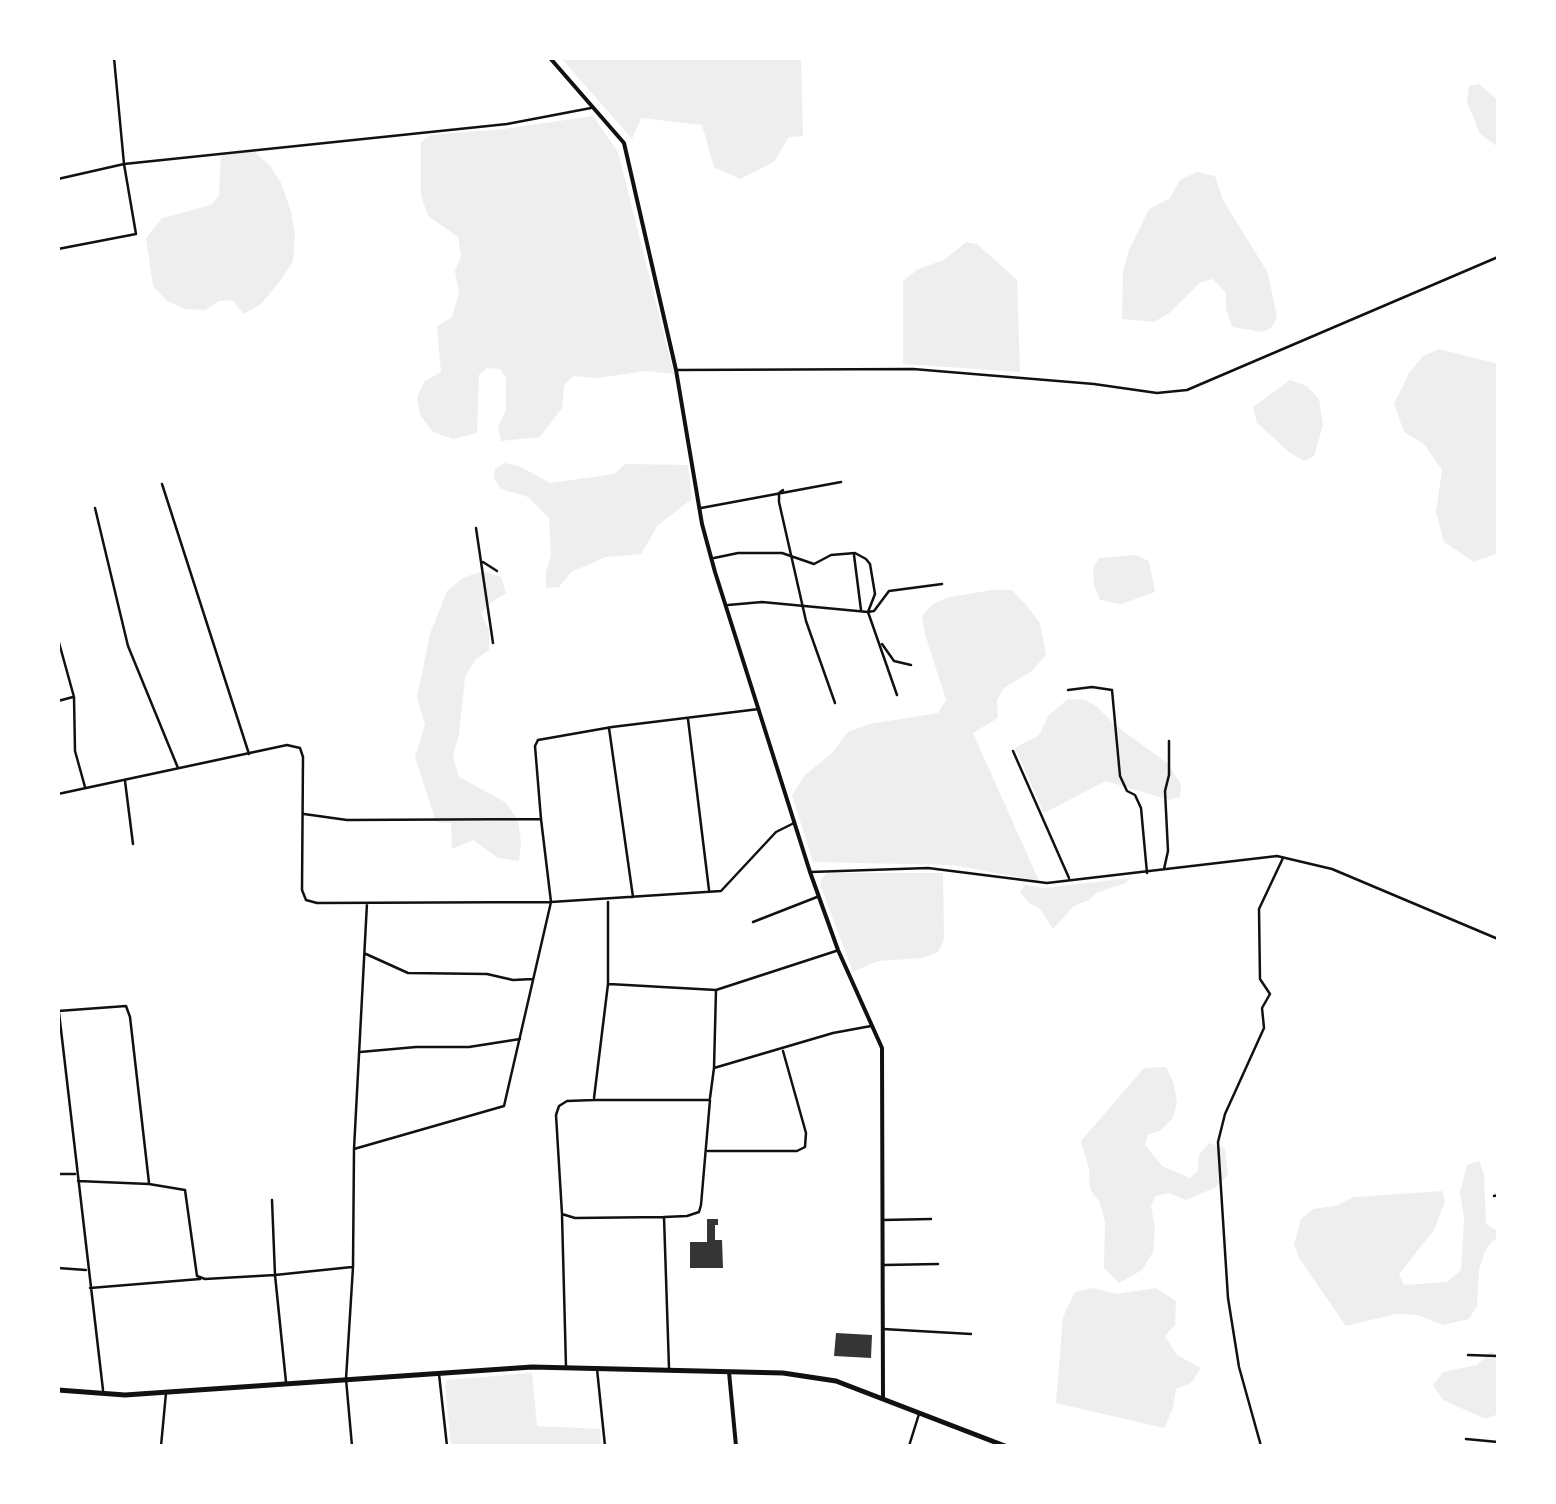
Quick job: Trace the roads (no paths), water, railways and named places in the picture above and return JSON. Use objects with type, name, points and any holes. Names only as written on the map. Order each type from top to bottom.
[{"type":"main road","points":[[58,1390],[104,1394],[166,1392],[438,1372],[566,1368],[813,1376],[883,1398],[1005,1446]]},
{"type":"street","points":[[58,250],[136,234],[124,164],[114,58]]},
{"type":"street","points":[[550,58],[624,143],[676,370],[712,559],[818,897],[882,1048],[883,1398]]},
{"type":"street","points":[[58,179],[124,164],[507,124],[593,108]]},
{"type":"street","points":[[676,370],[912,369],[1157,393],[1187,390],[1498,256]]},
{"type":"street","points":[[700,508],[841,482]]},
{"type":"street","points":[[162,484],[250,754]]},
{"type":"street","points":[[783,490],[779,502],[803,605],[816,657],[835,703]]},
{"type":"street","points":[[96,508],[128,646],[178,770]]},
{"type":"street","points":[[476,528],[494,643]]},
{"type":"street","points":[[712,559],[738,554],[792,556],[814,564],[831,555],[855,554],[866,558],[875,594],[868,612],[896,694]]},
{"type":"street","points":[[855,554],[861,610]]},
{"type":"street","points":[[482,560],[497,570]]},
{"type":"street","points":[[726,606],[740,602],[868,612],[874,611],[889,591],[942,584]]},
{"type":"street","points":[[58,639],[74,697],[75,751],[86,788]]},
{"type":"street","points":[[878,639],[894,661],[910,665]]},
{"type":"street","points":[[1068,690],[1092,686],[1112,690],[1120,776],[1126,791],[1135,795],[1142,808],[1146,873]]},
{"type":"street","points":[[58,701],[74,697]]},
{"type":"street","points":[[354,1149],[504,1106],[551,902],[535,746],[538,740],[609,727],[759,710]]},
{"type":"street","points":[[688,717],[710,892]]},
{"type":"street","points":[[609,727],[633,897]]},
{"type":"street","points":[[1164,871],[1168,851],[1165,791],[1169,742]]},
{"type":"street","points":[[58,794],[287,745],[300,748],[304,757],[302,890],[306,900],[551,902],[721,891],[776,832],[794,824]]},
{"type":"street","points":[[1013,751],[1070,880]]},
{"type":"street","points":[[125,780],[133,844]]},
{"type":"street","points":[[303,814],[347,820],[541,819]]},
{"type":"street","points":[[810,872],[928,868],[1032,884],[1283,857],[1332,869],[1498,939]]},
{"type":"street","points":[[1261,1446],[1239,1367],[1228,1298],[1218,1142],[1225,1114],[1264,1028],[1262,1008],[1270,994],[1260,979],[1259,910],[1283,857]]},
{"type":"street","points":[[753,922],[818,897]]},
{"type":"street","points":[[594,1100],[608,984],[608,899]]},
{"type":"street","points":[[352,1446],[346,1379],[358,1052],[368,902]]},
{"type":"street","points":[[608,984],[716,990],[838,950]]},
{"type":"street","points":[[364,954],[408,974],[487,974],[533,980]]},
{"type":"street","points":[[562,1214],[575,1218],[664,1217],[699,1212],[714,1068],[716,990]]},
{"type":"street","points":[[58,1004],[104,1394]]},
{"type":"street","points":[[58,1012],[126,1006],[149,1184]]},
{"type":"street","points":[[714,1068],[873,1025]]},
{"type":"street","points":[[358,1052],[469,1048],[520,1039]]},
{"type":"street","points":[[706,1151],[797,1151],[804,1147],[806,1133],[783,1050]]},
{"type":"street","points":[[566,1368],[556,1115],[559,1106],[567,1101],[710,1100]]},
{"type":"street","points":[[58,1174],[77,1174]]},
{"type":"street","points":[[78,1182],[149,1184],[185,1190],[195,1272],[202,1279]]},
{"type":"street","points":[[272,1200],[286,1383]]},
{"type":"street","points":[[664,1217],[669,1370]]},
{"type":"street","points":[[883,1220],[932,1219]]},
{"type":"street","points":[[883,1264],[938,1264]]},
{"type":"street","points":[[90,1288],[353,1267]]},
{"type":"street","points":[[58,1268],[88,1270]]},
{"type":"street","points":[[884,1329],[971,1334]]},
{"type":"street","points":[[1468,1355],[1498,1356]]},
{"type":"street","points":[[597,1368],[605,1446],[627,1446]]},
{"type":"street","points":[[438,1372],[447,1446]]},
{"type":"street","points":[[729,1372],[736,1446]]},
{"type":"street","points":[[161,1446],[166,1392]]},
{"type":"street","points":[[910,1446],[920,1413]]},
{"type":"street","points":[[1466,1439],[1498,1443]]}]
